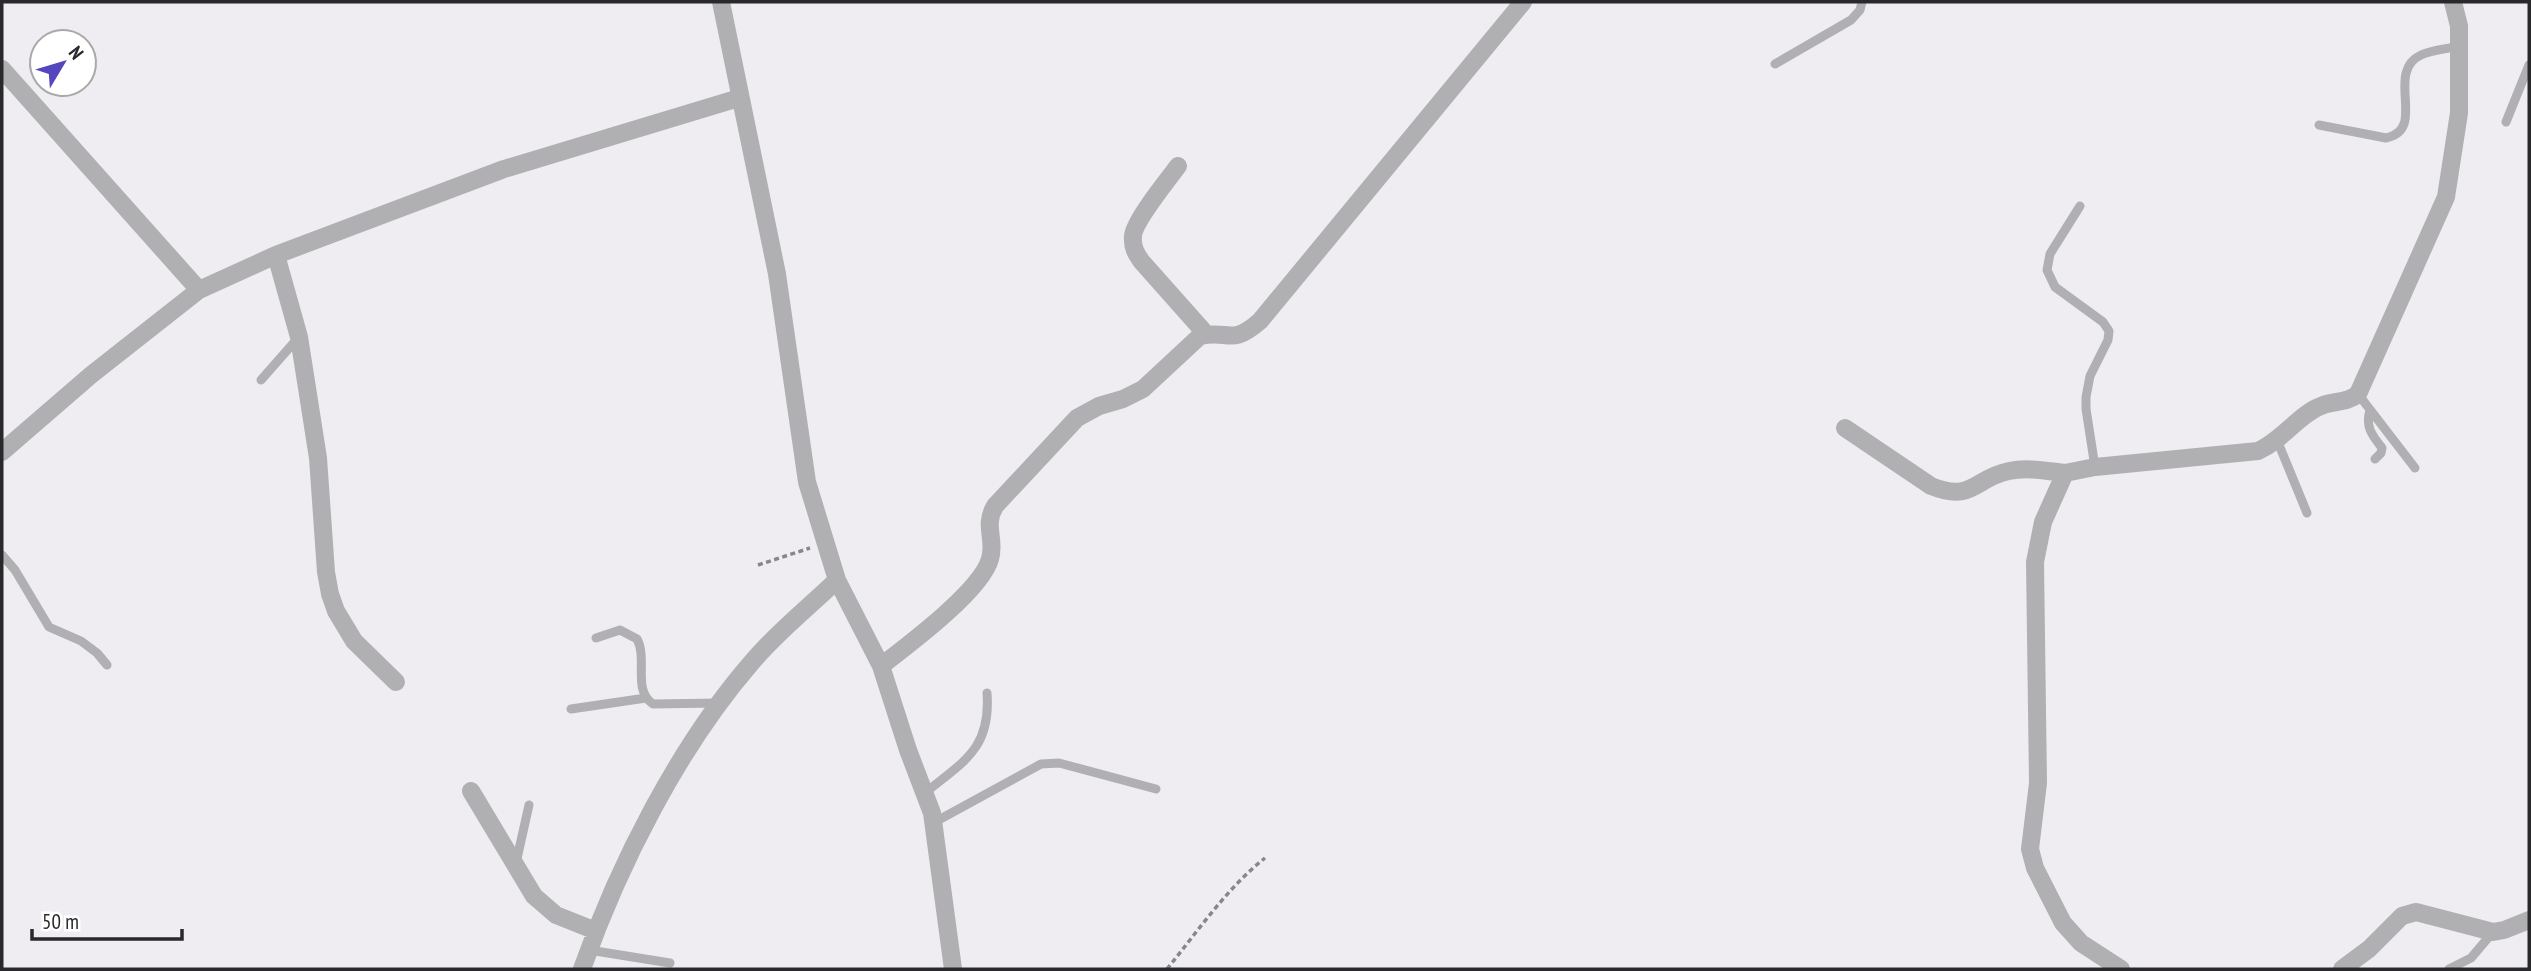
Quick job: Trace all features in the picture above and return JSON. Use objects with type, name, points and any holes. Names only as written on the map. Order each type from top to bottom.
[{"type":"street","points":[[721,2],[777,274],[807,482],[837,580],[881,666],[925,793],[933,823],[953,969]]},
{"type":"street","points":[[881,666],[932,627],[983,573],[992,552],[988,522],[990,514],[1068,426],[1087,412],[1143,389],[1194,340],[1206,334],[1235,336],[1250,330],[1260,321],[1523,2]]},
{"type":"street","points":[[1845,428],[1931,486],[1946,492],[1966,491],[1997,474],[2015,470],[2064,473],[2095,467],[2258,451],[2277,440],[2322,405],[2350,400],[2358,394],[2446,197],[2459,113],[2459,26],[2454,2]]},
{"type":"street","points":[[2,69],[200,290]]},
{"type":"street","points":[[2,452],[100,367],[200,290],[276,255],[504,170],[739,98]]},
{"type":"street","points":[[1178,166],[1135,228],[1132,241],[1142,262],[1206,334]]},
{"type":"street","points":[[276,255],[299,337],[318,458],[330,594],[336,611],[354,641],[396,682]]},
{"type":"street","points":[[2064,473],[2043,522],[2035,562],[2038,783],[2030,849],[2035,868],[2063,923],[2081,943],[2121,969]]},
{"type":"street","points":[[582,969],[596,931],[641,834],[686,750],[754,659],[837,580]]},
{"type":"street","points":[[471,791],[515,869],[534,896],[555,915],[596,931]]},
{"type":"street","points":[[2342,969],[2369,949],[2408,913],[2416,912],[2493,932],[2529,920]]},
{"type":"lane","points":[[1775,64],[1851,20],[1860,10],[1862,2]]},
{"type":"lane","points":[[2319,125],[2392,137],[2402,130],[2407,118],[2404,84],[2408,67],[2421,55],[2459,46]]},
{"type":"lane","points":[[2506,122],[2529,65]]},
{"type":"lane","points":[[2080,206],[2050,254],[2047,270],[2055,287],[2103,322],[2109,331],[2108,341],[2090,376],[2086,397],[2095,467]]},
{"type":"lane","points":[[261,380],[299,337]]},
{"type":"lane","points":[[2358,394],[2415,468]]},
{"type":"lane","points":[[2370,410],[2367,420],[2369,430],[2382,448],[2375,460]]},
{"type":"lane","points":[[2277,440],[2307,513]]},
{"type":"lane","points":[[2,555],[15,570],[49,627],[81,641],[107,665]]},
{"type":"lane","points":[[596,638],[620,631],[637,639],[642,650],[642,689],[646,698],[658,706],[719,703]]},
{"type":"lane","points":[[925,793],[979,744],[989,715],[987,693]]},
{"type":"lane","points":[[571,709],[646,698]]},
{"type":"lane","points":[[933,823],[1041,764],[1059,763],[1156,789]]},
{"type":"lane","points":[[515,869],[529,805]]},
{"type":"lane","points":[[2449,969],[2471,958],[2493,932]]},
{"type":"lane","points":[[589,950],[670,963]]},
{"type":"path","points":[[758,565],[826,543]]},
{"type":"path","points":[[1167,969],[1226,896],[1265,858]]}]
